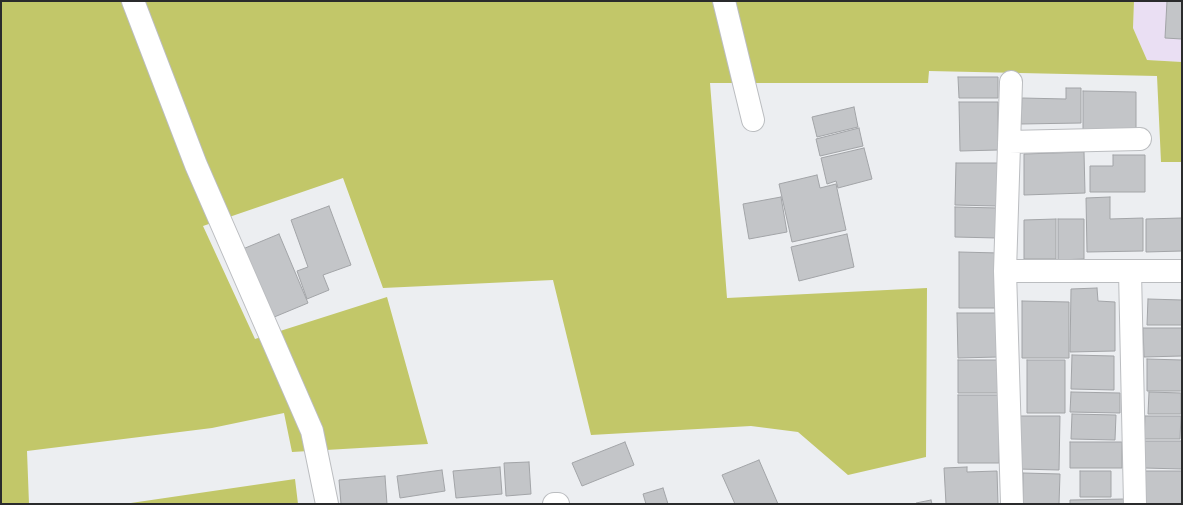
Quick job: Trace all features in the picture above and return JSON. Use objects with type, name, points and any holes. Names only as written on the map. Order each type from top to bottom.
[{"type":"street","points":[[133,1],[196,165],[312,431],[327,504]]},
{"type":"street","points":[[724,1],[753,120]]},
{"type":"street","points":[[1011,82],[1006,271],[1012,504]]},
{"type":"street","points":[[1009,142],[1140,139]]},
{"type":"street","points":[[1006,271],[1182,271]]},
{"type":"street","points":[[1130,271],[1135,504]]},
{"type":"shaded area","points":[[1134,1],[1182,1],[1182,62],[1147,60],[1133,28]]},
{"type":"green space","points":[[1,1],[1134,1],[1133,28],[1147,60],[1182,62],[1182,162],[1161,162],[1157,76],[929,71],[928,83],[710,83],[727,298],[927,288],[926,457],[848,475],[798,432],[751,426],[591,435],[553,280],[383,288],[343,178],[203,226],[255,339],[387,297],[428,444],[292,452],[284,413],[212,428],[27,451],[29,504],[1,504]]},
{"type":"green space","points":[[295,479],[298,504],[124,504]]},
{"type":"building","points":[[1167,1],[1182,1],[1182,39],[1165,38]]},
{"type":"building","points":[[958,77],[998,77],[998,98],[959,98]]},
{"type":"building","points":[[1066,88],[1081,88],[1081,123],[1021,124],[1022,98],[1066,99]]},
{"type":"building","points":[[1083,91],[1136,92],[1136,133],[1083,133]]},
{"type":"building","points":[[959,102],[998,102],[998,150],[960,151]]},
{"type":"building","points":[[854,107],[858,127],[817,137],[812,117]]},
{"type":"building","points":[[859,128],[863,146],[820,156],[816,139]]},
{"type":"building","points":[[864,148],[872,179],[838,188],[836,181],[827,184],[821,158]]},
{"type":"building","points":[[1084,152],[1085,193],[1024,195],[1024,154]]},
{"type":"building","points":[[1113,155],[1145,155],[1145,192],[1090,192],[1090,166],[1113,166]]},
{"type":"building","points":[[956,163],[998,163],[997,206],[955,205]]},
{"type":"building","points":[[817,175],[820,188],[836,184],[846,230],[792,242],[779,184]]},
{"type":"building","points":[[781,197],[787,232],[749,239],[743,204]]},
{"type":"building","points":[[1110,197],[1110,219],[1143,218],[1143,251],[1087,252],[1086,198]]},
{"type":"building","points":[[329,206],[351,265],[323,275],[329,290],[307,299],[297,271],[308,267],[291,220]]},
{"type":"building","points":[[955,207],[998,208],[997,238],[955,237]]},
{"type":"building","points":[[1182,218],[1182,251],[1146,252],[1146,219]]},
{"type":"building","points":[[1056,219],[1056,259],[1024,259],[1024,220]]},
{"type":"building","points":[[1058,219],[1084,219],[1084,259],[1058,260]]},
{"type":"building","points":[[279,234],[308,303],[267,320],[238,251]]},
{"type":"building","points":[[847,234],[854,267],[799,281],[791,247]]},
{"type":"building","points":[[959,252],[999,253],[998,308],[959,308]]},
{"type":"building","points":[[1097,288],[1098,301],[1115,302],[1115,351],[1070,352],[1071,289]]},
{"type":"building","points":[[1148,299],[1182,300],[1182,325],[1147,325]]},
{"type":"building","points":[[1022,301],[1069,302],[1069,358],[1022,358]]},
{"type":"building","points":[[957,313],[998,313],[998,357],[958,358]]},
{"type":"building","points":[[1143,328],[1182,328],[1182,356],[1144,357]]},
{"type":"building","points":[[1072,355],[1114,356],[1114,390],[1071,389]]},
{"type":"building","points":[[1147,359],[1182,360],[1182,391],[1147,391]]},
{"type":"building","points":[[958,360],[999,360],[998,393],[958,393]]},
{"type":"building","points":[[1027,360],[1065,360],[1065,413],[1027,413]]},
{"type":"building","points":[[1071,392],[1120,393],[1120,413],[1070,412]]},
{"type":"building","points":[[1149,392],[1181,393],[1181,414],[1148,414]]},
{"type":"building","points":[[958,395],[999,395],[999,463],[958,463]]},
{"type":"building","points":[[1072,414],[1116,415],[1115,440],[1071,439]]},
{"type":"building","points":[[1018,416],[1060,416],[1059,470],[1018,469]]},
{"type":"building","points":[[1145,416],[1181,416],[1180,439],[1144,439]]},
{"type":"building","points":[[1144,441],[1182,441],[1182,469],[1144,468]]},
{"type":"building","points":[[625,442],[634,465],[582,486],[572,463]]},
{"type":"building","points":[[1070,442],[1122,442],[1122,468],[1070,468]]},
{"type":"building","points":[[759,460],[778,504],[735,504],[722,475]]},
{"type":"building","points":[[529,462],[531,494],[506,496],[504,463]]},
{"type":"building","points":[[500,467],[502,494],[456,498],[453,471]]},
{"type":"building","points":[[967,467],[967,472],[997,471],[998,504],[946,504],[944,468]]},
{"type":"building","points":[[442,470],[445,491],[400,498],[397,476]]},
{"type":"building","points":[[1080,471],[1111,471],[1111,497],[1080,497]]},
{"type":"building","points":[[1145,471],[1182,471],[1182,504],[1144,504]]},
{"type":"building","points":[[1023,473],[1060,474],[1059,504],[1023,504]]},
{"type":"building","points":[[385,476],[387,504],[341,504],[339,480]]},
{"type":"building","points":[[663,488],[668,504],[646,504],[643,494]]},
{"type":"building","points":[[1125,499],[1125,504],[1070,504],[1070,500]]},
{"type":"building","points":[[931,500],[932,504],[916,504],[916,503]]}]
